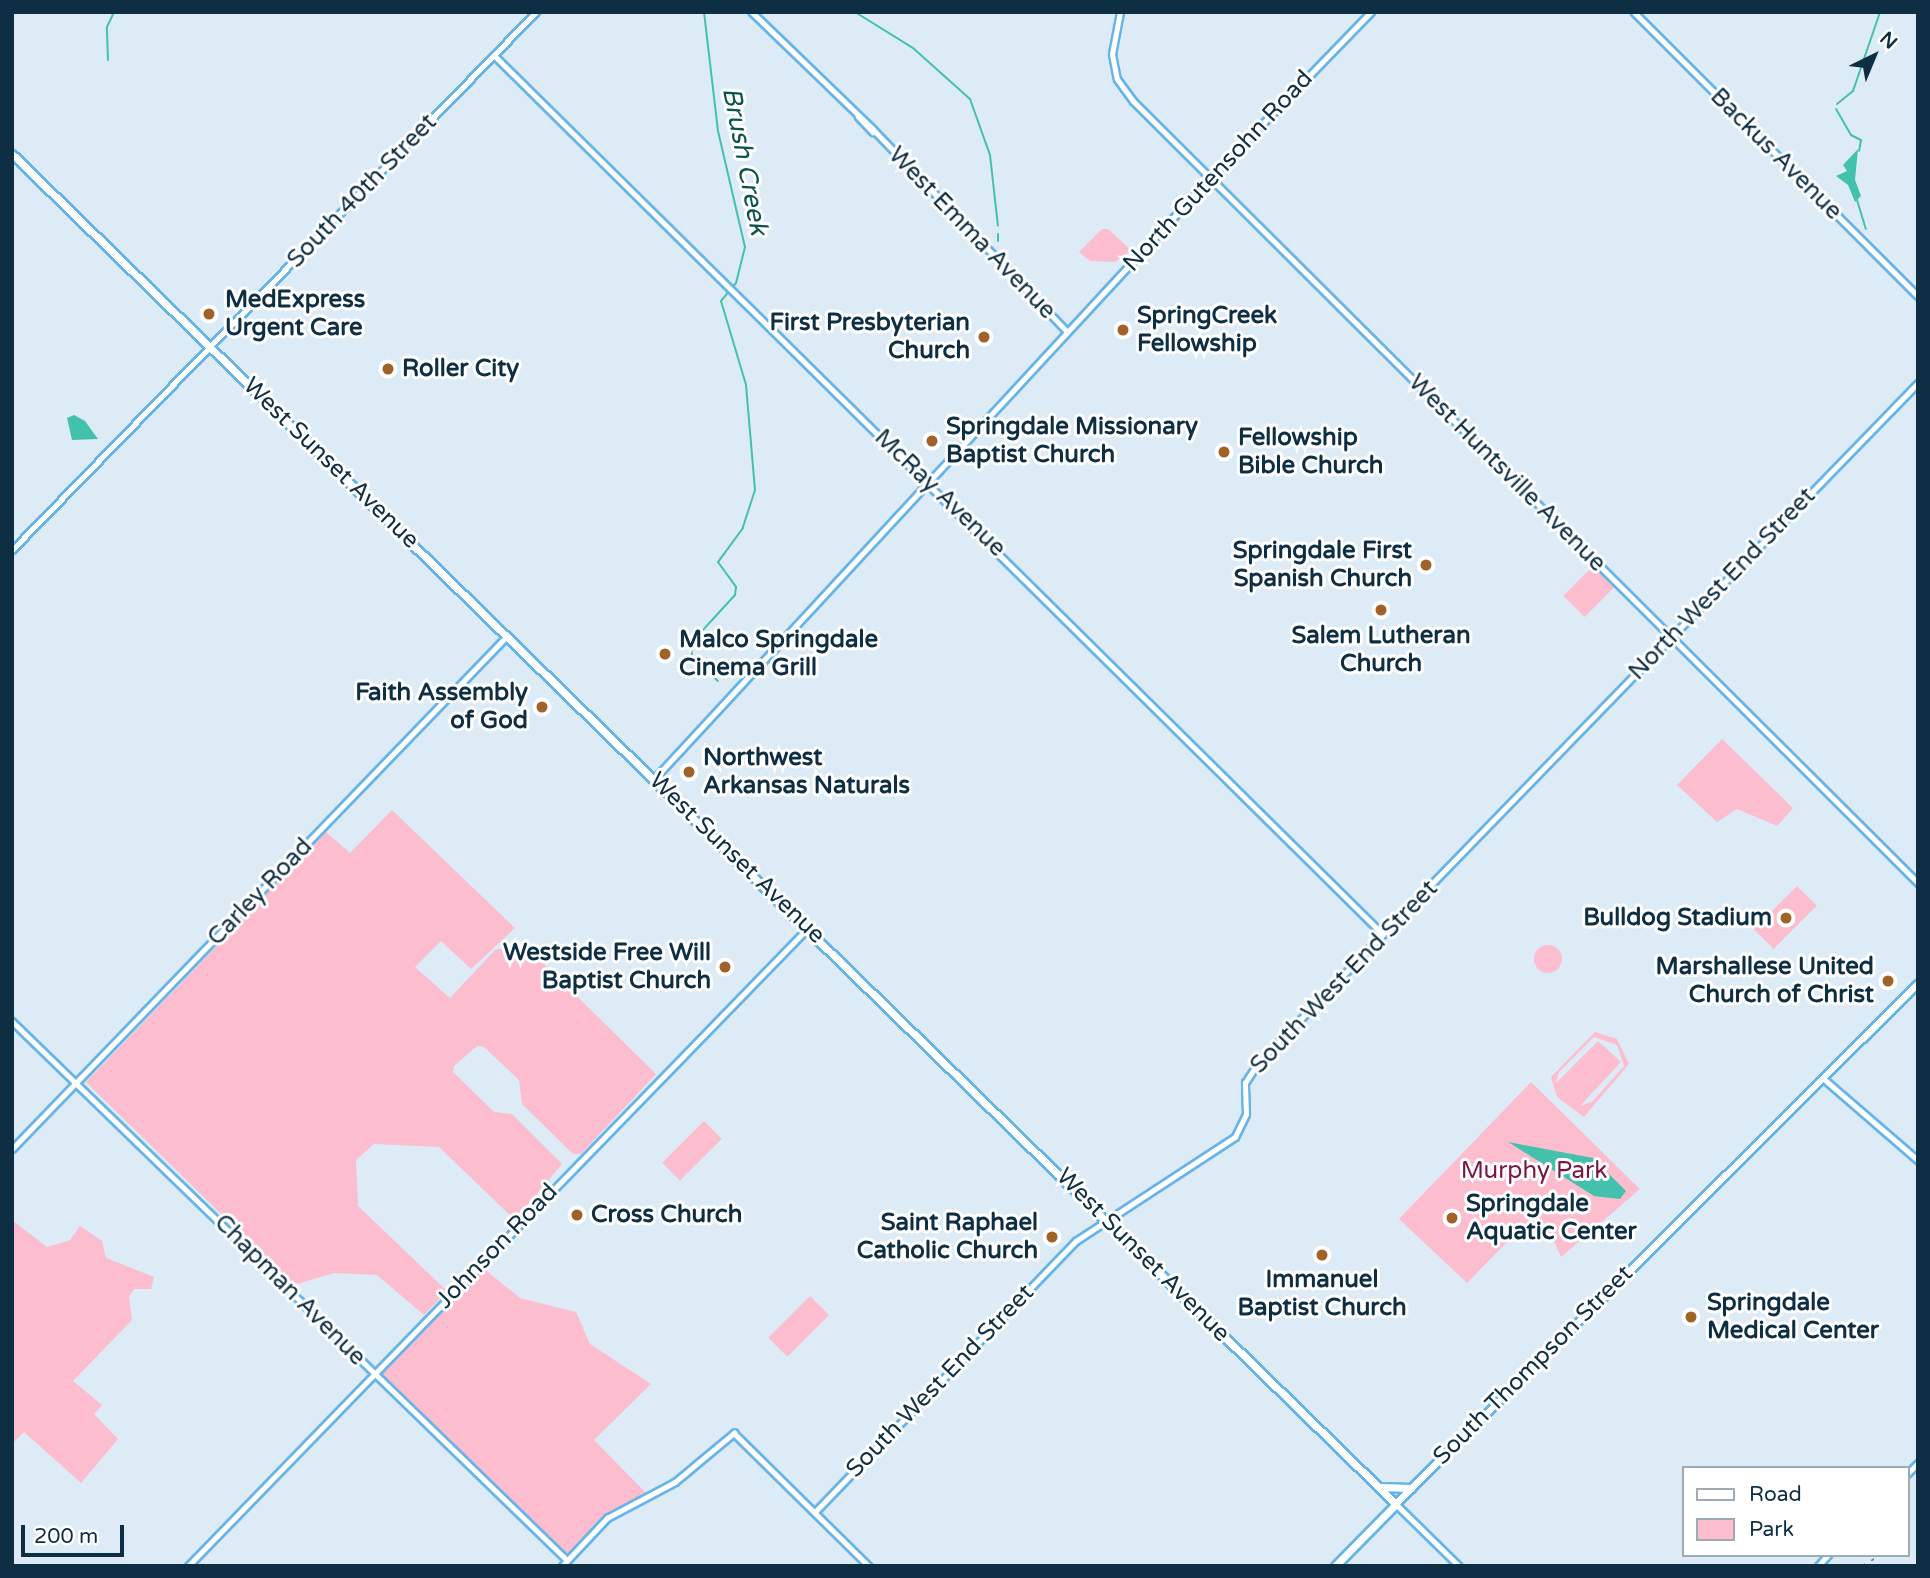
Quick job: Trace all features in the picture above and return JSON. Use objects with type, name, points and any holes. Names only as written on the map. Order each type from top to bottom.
[{"type":"highway","name":"West Sunset Avenue","points":[[12,154],[655,778],[1396,1504]]},
{"type":"highway","points":[[1377,1486],[1411,1488]]},
{"type":"highway","name":"South Thompson Street","points":[[1335,1566],[1396,1504]]},
{"type":"main road","name":"West Huntsville Avenue","points":[[1120,12],[1112,54],[1124,91],[1918,883]]},
{"type":"main road","name":"South Thompson Street","points":[[1396,1504],[1918,984]]},
{"type":"street","name":"South 40th Street","points":[[12,550],[536,12]]},
{"type":"street","name":"West Emma Avenue","points":[[752,12],[877,134],[1067,331]]},
{"type":"street","name":"North Gutensohn Road","points":[[655,778],[1210,178],[1371,12]]},
{"type":"street","name":"Backus Avenue","points":[[1633,12],[1918,296]]},
{"type":"street","name":"McRay Avenue","points":[[494,55],[1384,934]]},
{"type":"street","name":"North West End Street","points":[[1527,785],[1918,383]]},
{"type":"street","name":"Carley Road","points":[[12,1149],[508,635]]},
{"type":"street","name":"South West End Street","points":[[815,1512],[1074,1243],[1106,1219],[1235,1137],[1244,1120],[1250,1073],[1527,785]]},
{"type":"street","name":"Johnson Road","points":[[188,1566],[808,928]]},
{"type":"street","name":"Chapman Avenue","points":[[12,1021],[566,1560]]},
{"type":"street","points":[[1824,1079],[1918,1160]]},
{"type":"street","points":[[562,1566],[616,1510],[675,1482],[734,1433],[869,1566]]},
{"type":"street","name":"West Sunset Avenue","points":[[1396,1504],[1459,1566]]},
{"type":"green space","points":[[1102,229],[1108,229],[1131,250],[1115,262],[1090,261],[1079,252]]},
{"type":"green space","points":[[1593,566],[1614,587],[1585,617],[1563,596]]},
{"type":"green space","points":[[1722,739],[1793,808],[1777,826],[1737,809],[1717,822],[1677,785]]},
{"type":"green space","points":[[392,810],[515,928],[471,969],[441,941],[415,967],[450,998],[495,950],[510,947],[540,960],[656,1074],[581,1154],[573,1154],[522,1104],[519,1080],[484,1047],[477,1046],[454,1066],[453,1072],[494,1112],[512,1114],[562,1164],[515,1220],[439,1147],[374,1144],[356,1160],[358,1206],[447,1291],[424,1315],[377,1275],[334,1273],[294,1285],[86,1082],[326,832],[350,853]]},
{"type":"green space","name":"Bulldog Stadium","points":[[1797,886],[1817,906],[1774,949],[1754,929]]},
{"type":"green space","points":[[1548,945],[1558,949],[1562,959],[1558,969],[1548,973],[1538,969],[1534,959],[1538,949]]},
{"type":"green space","points":[[1595,1032],[1617,1039],[1629,1064],[1584,1117],[1557,1097],[1551,1077]],"holes":[[[1594,1037],[1617,1045],[1624,1066],[1592,1102],[1580,1106],[1621,1062],[1598,1041],[1556,1083],[1559,1072]]]},
{"type":"green space","name":"Murphy Park","points":[[1531,1082],[1640,1189],[1561,1257],[1552,1237],[1535,1234],[1506,1243],[1467,1283],[1399,1219]]},
{"type":"green space","points":[[704,1121],[722,1139],[680,1180],[662,1163]]},
{"type":"green space","points":[[12,1220],[47,1247],[70,1240],[80,1226],[102,1241],[106,1258],[154,1277],[151,1289],[134,1289],[129,1297],[132,1320],[73,1381],[102,1405],[94,1414],[118,1439],[81,1483],[24,1432],[12,1444]]},
{"type":"green space","points":[[483,1268],[520,1298],[576,1312],[590,1344],[651,1384],[594,1440],[646,1493],[604,1515],[567,1554],[380,1374]]},
{"type":"green space","points":[[810,1296],[829,1315],[787,1357],[768,1338]]},
{"type":"shaded area","points":[[1858,149],[1855,180],[1861,196],[1855,202],[1848,185],[1836,176],[1847,171],[1843,165]]},
{"type":"shaded area","points":[[74,415],[85,421],[98,439],[72,440],[67,418]]},
{"type":"shaded area","points":[[1508,1142],[1593,1158],[1626,1191],[1620,1199],[1594,1196]]},
{"type":"waterway","points":[[108,60],[107,27],[114,12]]},
{"type":"waterway","name":"Brush Creek","points":[[704,12],[718,131],[745,247],[736,283],[721,301],[746,385],[755,490],[743,528],[718,562],[736,587],[735,595],[691,643],[692,656],[718,681]]},
{"type":"waterway","points":[[855,12],[913,48],[970,99],[990,155],[998,226]]},
{"type":"waterway","points":[[1837,104],[1853,91],[1880,12]]},
{"type":"waterway","points":[[1836,109],[1851,135],[1861,140],[1859,151]]},
{"type":"waterway","points":[[1857,200],[1866,229]]},
{"type":"waterway","points":[[998,234],[998,241]]},
{"type":"railway","points":[[1909,1539],[1918,1534]]},
{"type":"railway","points":[[1862,1566],[1878,1557]]},
{"type":"place","name":"MedExpress Urgent Care","points":[[209,314]]},
{"type":"place","name":"SpringCreek Fellowship","points":[[1123,330]]},
{"type":"place","name":"First Presbyterian Church","points":[[984,337]]},
{"type":"place","name":"Roller City","points":[[388,369]]},
{"type":"place","name":"Springdale Missionary Baptist Church","points":[[932,441]]},
{"type":"place","name":"Fellowship Bible Church","points":[[1224,452]]},
{"type":"place","name":"Springdale First Spanish Church","points":[[1426,565]]},
{"type":"place","name":"Salem Lutheran Church","points":[[1381,610]]},
{"type":"place","name":"Malco Springdale Cinema Grill","points":[[665,654]]},
{"type":"place","name":"Faith Assembly of God","points":[[542,707]]},
{"type":"place","name":"Northwest Arkansas Naturals","points":[[689,772]]},
{"type":"place","name":"Bulldog Stadium","points":[[1786,918]]},
{"type":"place","name":"Westside Free Will Baptist Church","points":[[725,967]]},
{"type":"place","name":"Marshallese United Church of Christ","points":[[1888,981]]},
{"type":"place","name":"Cross Church","points":[[577,1215]]},
{"type":"place","name":"Springdale Aquatic Center","points":[[1452,1218]]},
{"type":"place","name":"Saint Raphael Catholic Church","points":[[1052,1237]]},
{"type":"place","name":"Immanuel Baptist Church","points":[[1322,1255]]},
{"type":"place","name":"Springdale Medical Center","points":[[1691,1317]]}]
